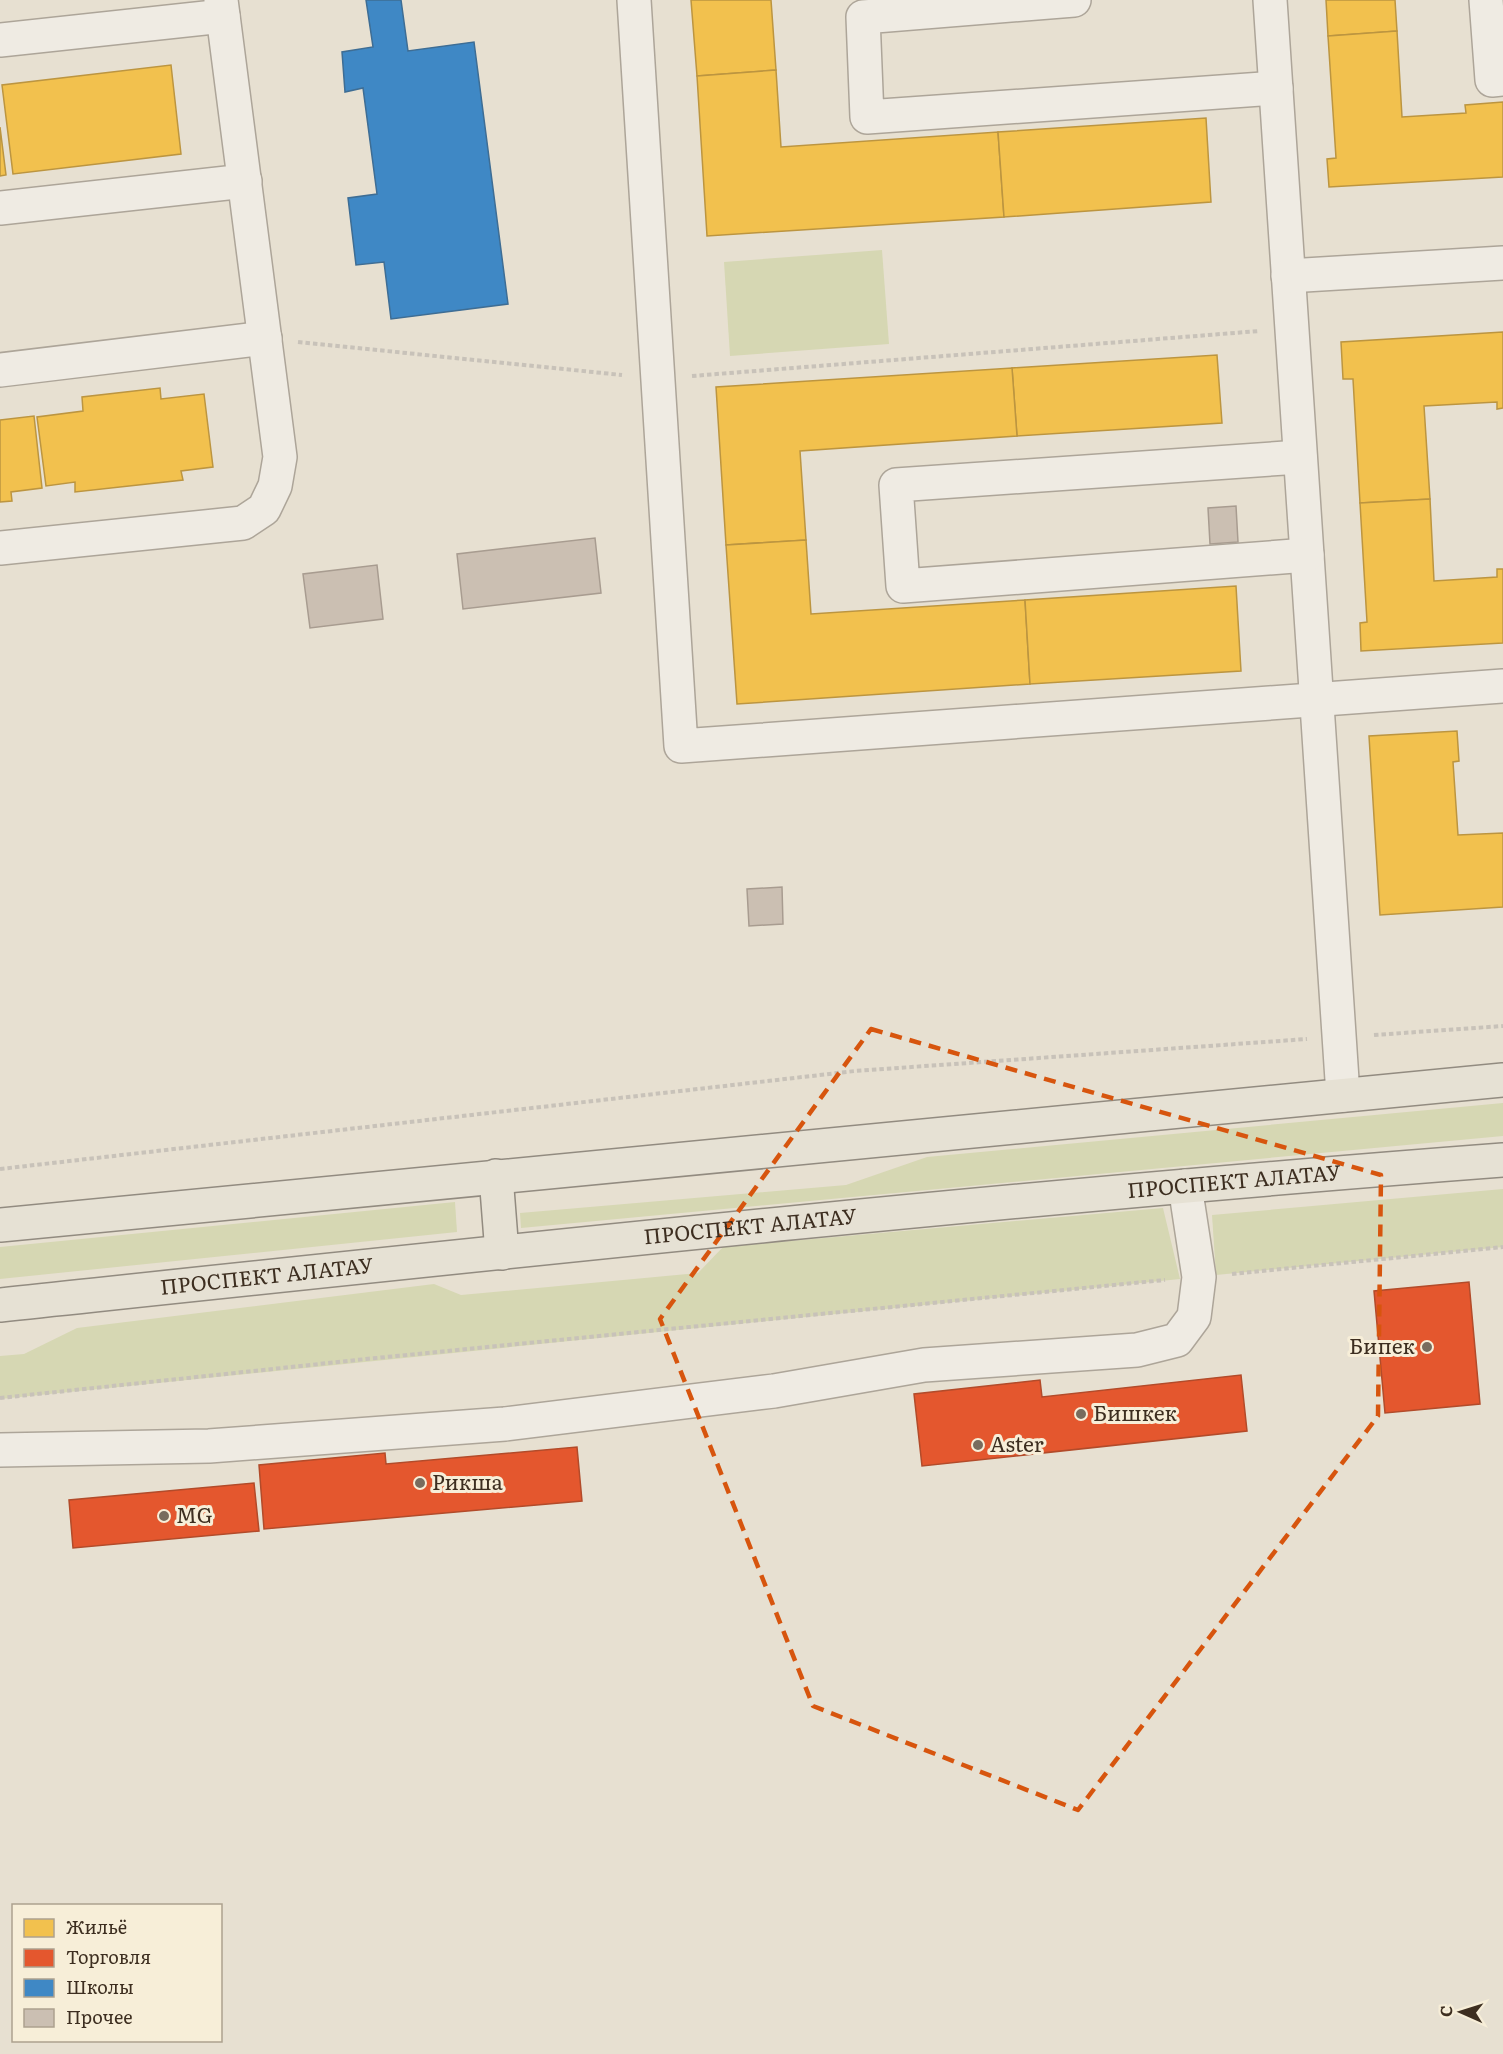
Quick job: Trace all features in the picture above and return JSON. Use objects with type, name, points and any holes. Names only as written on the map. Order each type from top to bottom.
[{"type":"main road","points":[[0,1226],[496,1176],[1503,1080]]},
{"type":"main road","name":"ПРОСПЕКТ АЛАТАУ","points":[[0,1305],[1185,1186],[1503,1160]]},
{"type":"main road","points":[[496,1176],[502,1253]]},
{"type":"lane","points":[[634,0],[681,746],[1503,686]]},
{"type":"lane","points":[[1074,0],[863,17],[867,117],[1276,88]]},
{"type":"lane","points":[[1270,0],[1343,1095]]},
{"type":"lane","points":[[1486,0],[1492,80],[1503,79]]},
{"type":"lane","points":[[0,40],[222,8],[280,457],[275,486],[264,509],[243,523],[0,549]]},
{"type":"lane","points":[[0,208],[244,181]]},
{"type":"lane","points":[[1288,276],[1503,263]]},
{"type":"lane","points":[[0,370],[265,338]]},
{"type":"lane","points":[[1300,457],[896,485],[903,586],[1307,555]]},
{"type":"lane","points":[[0,1450],[209,1446],[505,1424],[774,1391],[924,1365],[1137,1350],[1177,1340],[1194,1317],[1199,1277],[1185,1186]]},
{"type":"path","points":[[265,338],[658,379],[1292,328]]},
{"type":"path","points":[[0,1169],[855,1071],[1503,1026]]},
{"type":"path","points":[[0,1398],[366,1359],[1503,1247]]},
{"type":"highlighted area","points":[[871,1029],[1381,1175],[1378,1416],[1078,1810],[813,1706],[660,1319]]},
{"type":"green space","points":[[882,250],[889,344],[730,356],[724,262]]},
{"type":"green space","points":[[1503,1103],[1503,1136],[521,1228],[520,1213],[846,1185],[927,1157]]},
{"type":"green space","points":[[1503,1189],[1503,1247],[1216,1275],[1212,1215]]},
{"type":"green space","points":[[455,1202],[457,1232],[0,1279],[0,1247]]},
{"type":"green space","points":[[1163,1208],[1180,1279],[0,1399],[0,1356],[24,1354],[77,1328],[434,1284],[461,1295],[698,1273],[723,1247]]},
{"type":"building: Жильё","points":[[691,0],[771,0],[776,70],[697,76]]},
{"type":"building: Жильё","points":[[1326,0],[1395,0],[1397,31],[1328,36]]},
{"type":"building: Жильё","points":[[1397,31],[1402,117],[1466,113],[1465,105],[1503,102],[1503,177],[1329,187],[1327,159],[1336,158],[1328,36]]},
{"type":"building: Жильё","points":[[171,65],[181,154],[13,174],[2,85]]},
{"type":"building: Жильё","points":[[776,70],[781,147],[998,132],[1004,217],[707,236],[697,76]]},
{"type":"building: Жильё","points":[[1206,118],[1211,202],[1004,217],[998,132]]},
{"type":"building: Жильё","points":[[0,127],[6,175],[0,176]]},
{"type":"building: Жильё","points":[[1503,332],[1503,408],[1497,409],[1497,402],[1424,406],[1430,499],[1360,503],[1353,379],[1343,379],[1341,342]]},
{"type":"building: Жильё","points":[[1217,355],[1222,423],[1017,436],[1012,368]]},
{"type":"building: Жильё","points":[[1012,368],[1017,436],[800,451],[806,540],[726,545],[716,387]]},
{"type":"building: Жильё","points":[[160,388],[161,399],[204,394],[213,467],[181,471],[183,480],[75,492],[75,482],[46,486],[37,417],[83,411],[82,397]]},
{"type":"building: Жильё","points":[[34,416],[42,488],[11,492],[12,501],[0,502],[0,420]]},
{"type":"building: Жильё","points":[[1430,499],[1434,581],[1497,577],[1497,569],[1503,569],[1503,643],[1361,651],[1360,623],[1367,622],[1360,503]]},
{"type":"building: Жильё","points":[[806,540],[811,614],[1025,600],[1030,684],[737,704],[726,545]]},
{"type":"building: Жильё","points":[[1236,586],[1241,671],[1030,684],[1025,600]]},
{"type":"building: Жильё","points":[[1457,731],[1459,761],[1453,762],[1458,835],[1503,833],[1503,907],[1380,915],[1369,736]]},
{"type":"building: Торговля","name":"Бипек","points":[[1469,1282],[1480,1404],[1385,1413],[1374,1291]]},
{"type":"building: Торговля","name":"Бишкек","points":[[1241,1375],[1247,1431],[922,1466],[914,1394],[1040,1380],[1042,1397]]},
{"type":"building: Торговля","name":"Рикша","points":[[577,1447],[582,1501],[264,1529],[259,1465],[385,1453],[386,1464]]},
{"type":"building: Торговля","name":"MG","points":[[254,1483],[259,1531],[73,1548],[69,1500]]},
{"type":"building: Школы","points":[[366,0],[401,0],[408,51],[474,42],[508,304],[391,319],[384,262],[356,265],[348,198],[377,194],[363,88],[345,92],[342,52],[373,47]]},
{"type":"building: Прочее","points":[[1236,506],[1238,542],[1210,544],[1208,508]]},
{"type":"building: Прочее","points":[[595,538],[601,593],[463,609],[457,554]]},
{"type":"building: Прочее","points":[[377,565],[383,619],[310,628],[303,574]]},
{"type":"building: Прочее","points":[[782,887],[783,924],[749,926],[747,889]]},
{"type":"place","name":"Бипек","points":[[1427,1347]]},
{"type":"place","name":"Бишкек","points":[[1081,1414]]},
{"type":"place","name":"Aster","points":[[978,1445]]},
{"type":"place","name":"Рикша","points":[[420,1483]]},
{"type":"place","name":"MG","points":[[164,1516]]}]
